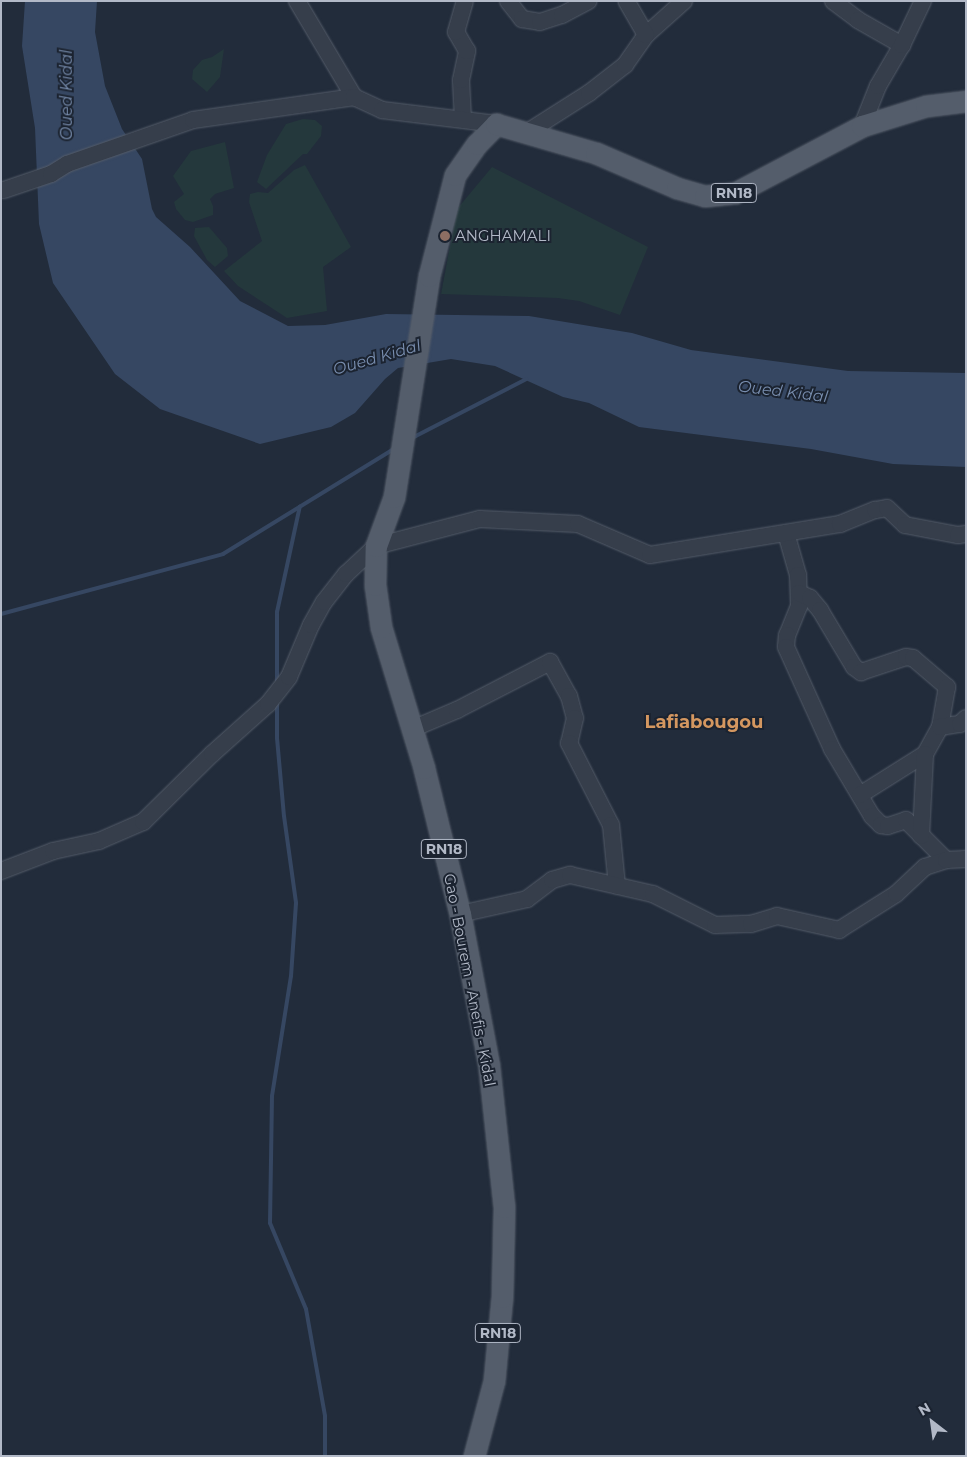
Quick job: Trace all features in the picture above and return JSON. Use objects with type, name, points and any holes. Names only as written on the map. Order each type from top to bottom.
[{"type":"main road","name":"RN18","points":[[496,124],[596,153],[677,188],[705,196],[735,193],[862,126],[926,106],[966,101]]},
{"type":"main road","name":"Gao - Bourem - Anefis - Kidal","points":[[474,1456],[494,1381],[502,1297],[504,1208],[489,1066],[460,914],[412,729],[381,627],[375,585],[376,546],[394,497],[429,276],[455,175],[477,144],[496,124]]},
{"type":"street","points":[[297,1],[354,98]]},
{"type":"street","points":[[463,119],[461,80],[468,51],[456,32],[465,1]]},
{"type":"street","points":[[508,1],[522,19],[540,22],[562,15],[588,1]]},
{"type":"street","points":[[626,1],[646,35]]},
{"type":"street","points":[[526,133],[589,93],[625,64],[646,35],[684,1]]},
{"type":"street","points":[[833,1],[858,20],[902,45]]},
{"type":"street","points":[[862,126],[878,86],[902,45],[923,1]]},
{"type":"street","points":[[4,190],[51,174],[67,164],[193,120],[354,98],[382,110],[496,124]]},
{"type":"street","points":[[1,871],[53,851],[99,841],[143,822],[212,754],[268,704],[289,677],[311,625],[324,602],[346,574],[376,546],[480,519],[578,524],[650,555],[840,524],[875,510],[887,508],[905,525],[958,535],[966,534]]},
{"type":"street","points":[[786,533],[798,575],[799,593],[799,606],[787,635],[786,647],[832,749],[881,825],[888,826],[906,820],[946,860]]},
{"type":"street","points":[[799,593],[810,598],[820,610],[854,666],[861,672],[906,657],[913,658],[947,687],[940,727],[924,754],[860,795]]},
{"type":"street","points":[[412,729],[457,710],[550,662],[569,696],[575,718],[569,743],[611,825],[617,886]]},
{"type":"street","points":[[940,727],[960,724],[966,718]]},
{"type":"street","points":[[922,836],[924,754]]},
{"type":"street","points":[[460,914],[527,899],[552,880],[570,875],[653,894],[715,926],[751,924],[777,916],[839,930],[896,894],[925,867],[946,860],[966,859]]},
{"type":"green space","points":[[224,49],[220,77],[207,92],[192,79],[193,70],[202,60],[212,57]]},
{"type":"green space","points":[[303,119],[315,120],[322,126],[321,136],[307,154],[303,154],[266,189],[257,182],[267,155],[286,124]]},
{"type":"green space","points":[[225,142],[234,188],[215,194],[210,199],[213,206],[213,215],[193,222],[185,220],[176,209],[174,202],[184,194],[173,176],[191,151]]},
{"type":"green space","points":[[305,165],[351,247],[323,267],[327,311],[287,318],[238,286],[224,271],[262,241],[249,202],[250,194],[258,192],[268,193],[294,170]]},
{"type":"green space","points":[[492,167],[648,247],[620,315],[579,301],[558,298],[441,294],[457,209]]},
{"type":"green space","points":[[209,227],[227,248],[228,256],[215,267],[207,260],[194,236],[195,228]]},
{"type":"water","name":"Oued Kidal","points":[[25,1],[97,1],[95,32],[105,86],[122,129],[142,159],[152,209],[156,217],[190,247],[240,301],[288,326],[325,325],[386,314],[529,316],[632,333],[691,350],[848,371],[966,373],[966,467],[893,464],[811,449],[639,427],[589,403],[563,397],[495,366],[451,359],[398,368],[385,379],[355,413],[331,427],[260,444],[160,409],[115,374],[53,283],[39,224],[35,128],[22,46]]},
{"type":"waterway","points":[[410,439],[526,379]]},
{"type":"waterway","points":[[1,614],[223,554],[394,449]]},
{"type":"waterway","points":[[277,683],[277,612],[300,506]]},
{"type":"waterway","points":[[277,702],[277,738],[284,816],[296,903],[291,976],[272,1096],[270,1223],[306,1309],[325,1416],[325,1456]]},
{"type":"place","name":"ANGHAMALI","points":[[445,236]]},
{"type":"district","name":"Lafiabougou","points":[[704,722]]}]
